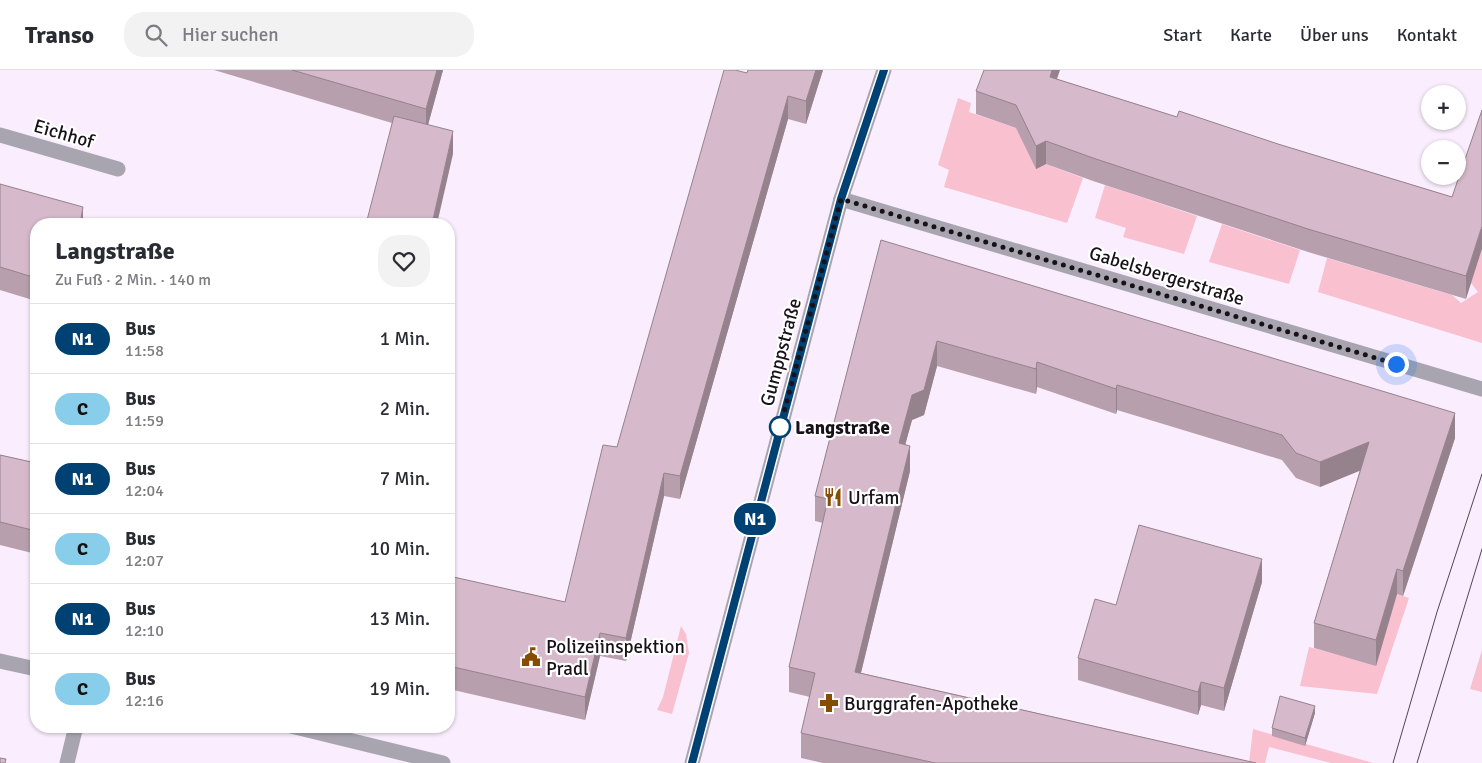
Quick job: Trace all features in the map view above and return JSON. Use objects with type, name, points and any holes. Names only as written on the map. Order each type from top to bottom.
[{"type":"street","name":"Gumppstraße","points":[[692,763],[841,199],[884,70]]},
{"type":"street","name":"Eichhof","points":[[0,135],[118,169]]},
{"type":"street","name":"Gabelsbergerstraße","points":[[841,199],[1482,389]]},
{"type":"street","points":[[0,660],[30,668]]},
{"type":"street","points":[[68,763],[74,733]]},
{"type":"street","points":[[321,733],[443,763]]},
{"type":"shaded area","points":[[958,98],[971,103],[969,112],[1036,135],[1046,164],[1083,178],[1067,223],[944,187],[949,170],[938,165]]},
{"type":"shaded area","points":[[1105,185],[1197,216],[1184,254],[1123,237],[1126,228],[1095,218]]},
{"type":"shaded area","points":[[1222,224],[1300,250],[1289,284],[1209,262]]},
{"type":"shaded area","points":[[1482,249],[1482,343],[1318,292],[1327,258],[1452,295],[1461,303],[1478,292],[1471,283]]},
{"type":"shaded area","points":[[1397,594],[1409,598],[1377,694],[1300,686],[1309,647],[1376,665]]},
{"type":"shaded area","points":[[681,626],[686,634],[689,653],[672,714],[657,710],[663,697]]},
{"type":"shaded area","points":[[1482,650],[1482,692],[1470,689]]},
{"type":"shaded area","points":[[1253,729],[1373,763],[1331,763],[1269,747],[1265,763],[1249,763]]},
{"type":"building","points":[[292,70],[437,70],[426,109]]},
{"type":"building","points":[[724,70],[747,73],[748,70],[816,70],[806,101],[788,96],[680,476],[664,473],[626,638],[600,633],[585,697],[455,667],[455,577],[565,602],[603,445],[617,447]]},
{"type":"building","points":[[984,70],[1052,70],[1050,77],[1177,117],[1179,111],[1278,144],[1452,197],[1456,185],[1466,185],[1466,156],[1482,110],[1482,226],[1466,276],[1308,229],[1046,141],[1036,146],[1016,105],[976,91]]},
{"type":"building","points":[[394,116],[453,131],[433,218],[368,218]]},
{"type":"building","points":[[0,184],[83,207],[81,218],[30,218],[30,276],[0,267]]},
{"type":"building","points":[[881,240],[1455,413],[1403,571],[1397,569],[1376,640],[1314,623],[1369,442],[1320,462],[1296,453],[1282,435],[1117,385],[1116,389],[1037,362],[1036,369],[937,341],[924,390],[912,395],[899,443],[910,446],[855,672],[1256,763],[935,763],[801,733],[815,673],[789,667],[828,499],[815,496]]},
{"type":"building","points":[[0,455],[30,462],[30,530],[0,522]]},
{"type":"building","points":[[1139,525],[1262,559],[1224,688],[1201,682],[1198,692],[1078,658],[1095,599],[1116,605]]},
{"type":"building","points":[[1280,696],[1315,706],[1305,738],[1272,728]]},
{"type":"building","points":[[0,758],[6,759],[5,763],[0,763]]},
{"type":"tram line","points":[[1393,763],[1437,612],[1482,474]]},
{"type":"tram line","points":[[1417,763],[1482,549]]},
{"type":"bus line","name":"N1","points":[[692,763],[841,199],[884,70]]},
{"type":"place","name":"Langstraße","points":[[780,427]]},
{"type":"place","name":"Urfam","points":[[833,497]]},
{"type":"place","name":"Polizeiinspektion Pradl","points":[[531,657]]},
{"type":"place","name":"Burggrafen-Apotheke","points":[[829,703]]},
{"type":"route","points":[[780,427],[841,199],[1396,364]]}]
